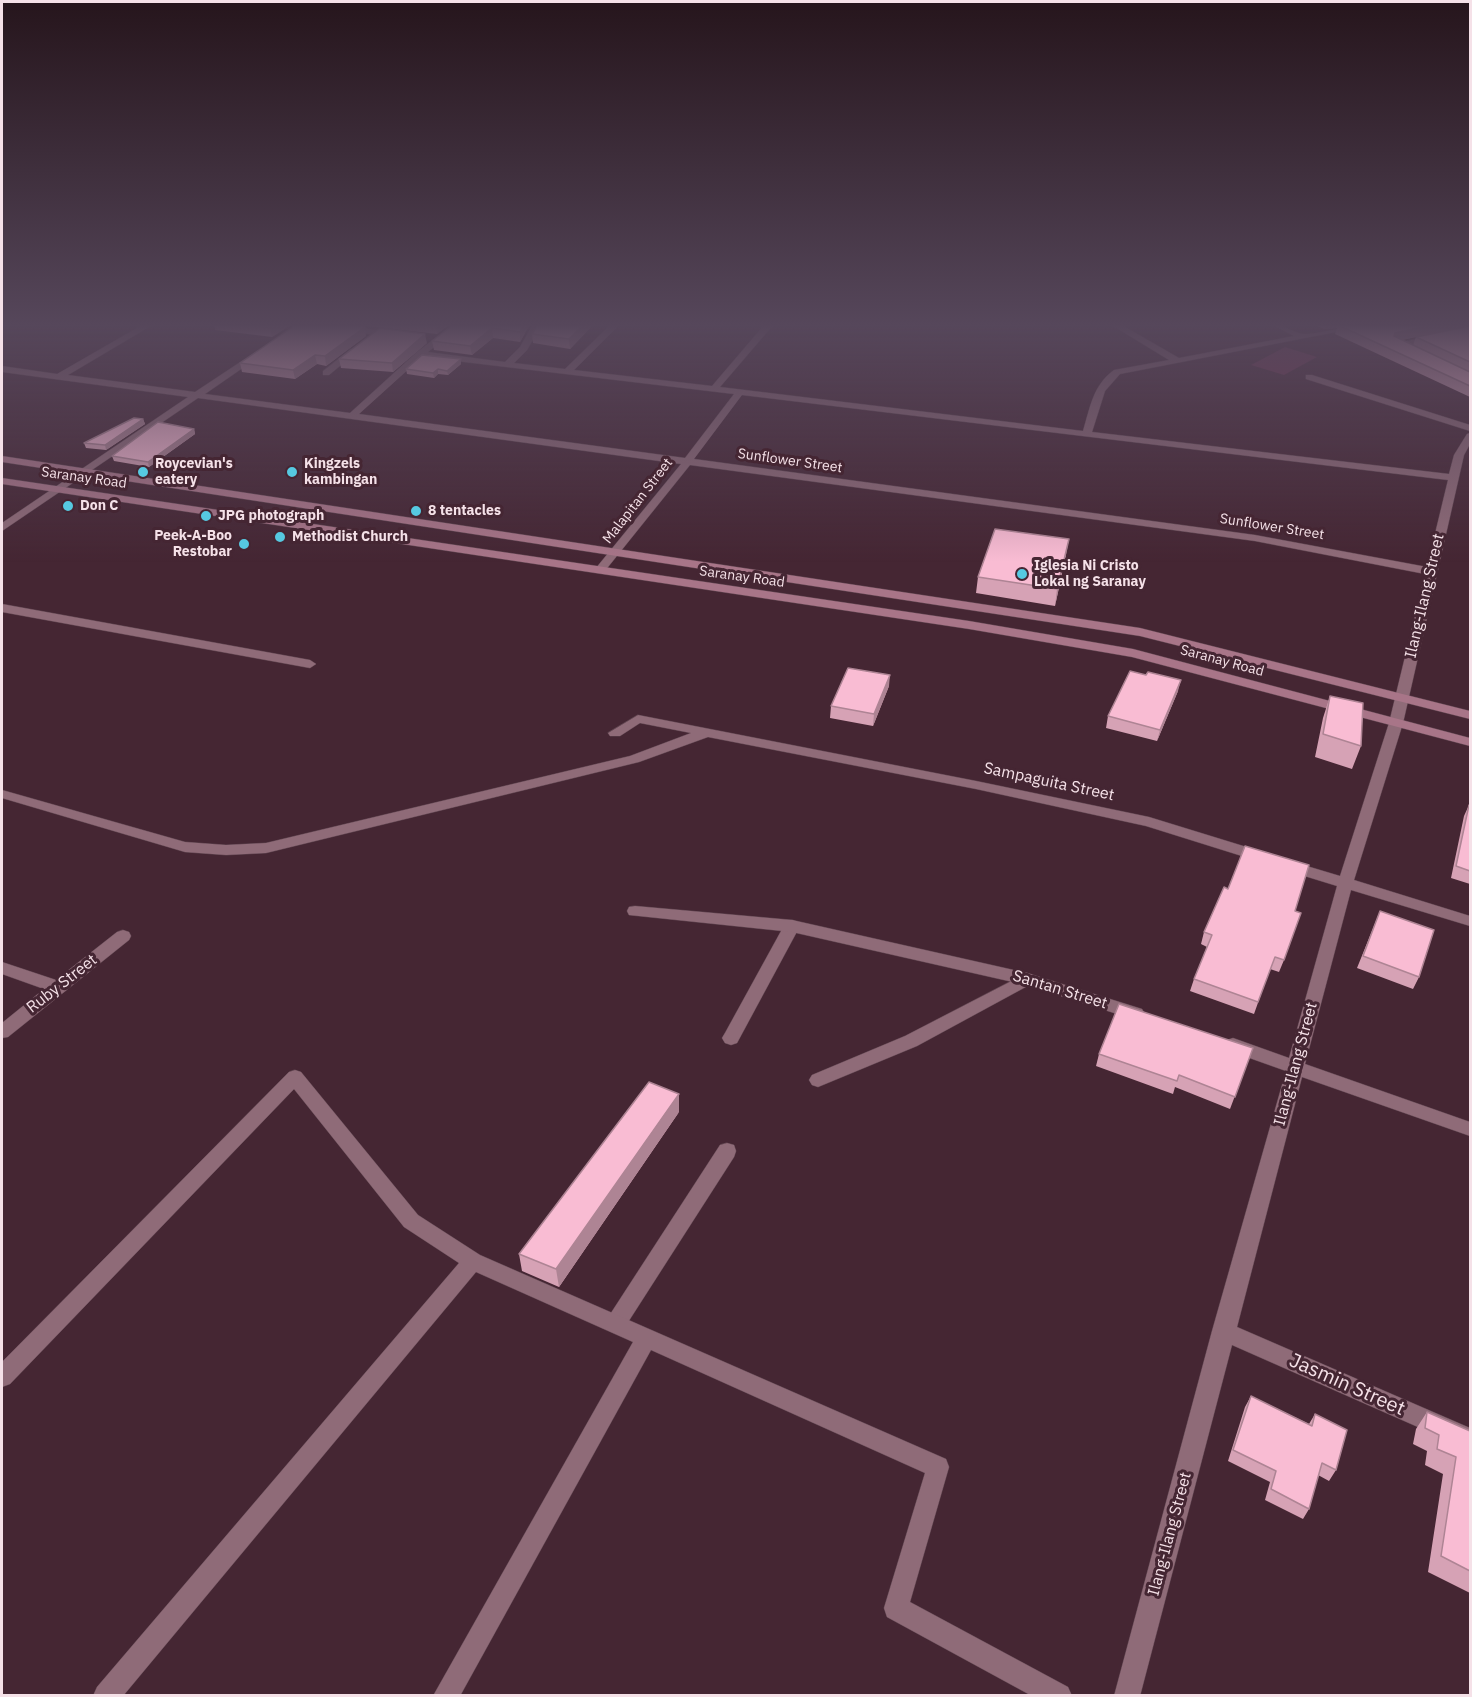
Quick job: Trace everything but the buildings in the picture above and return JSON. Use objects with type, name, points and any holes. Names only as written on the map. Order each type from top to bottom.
[{"type":"street","points":[[2,528],[184,403]]},
{"type":"street","name":"Sunflower Street","points":[[252,403],[1255,538],[1430,571]]},
{"type":"street","points":[[353,416],[367,403]]},
{"type":"street","name":"Malapitan Street","points":[[600,570],[616,553],[732,403]]},
{"type":"street","points":[[841,403],[1454,478]]},
{"type":"street","points":[[1087,433],[1096,403]]},
{"type":"street","points":[[1392,403],[1470,428]]},
{"type":"street","name":"Ilang-Ilang Street","points":[[1127,1695],[1223,1330],[1345,883],[1396,723],[1459,455],[1470,436]]},
{"type":"street","points":[[1459,455],[1470,457]]},
{"type":"street","name":"Saranay Road","points":[[2,459],[1140,632],[1470,715]]},
{"type":"street","name":"Saranay Road","points":[[2,481],[957,624],[1133,653],[1470,742]]},
{"type":"street","points":[[2,608],[310,664]]},
{"type":"street","name":"Sampaguita Street","points":[[615,733],[638,719],[976,785],[1149,822],[1470,921]]},
{"type":"street","points":[[2,794],[185,847],[226,850],[266,848],[634,759],[705,733]]},
{"type":"street","name":"Santan Street","points":[[635,911],[792,926],[1027,979],[1150,1019]]},
{"type":"street","points":[[731,1038],[792,926]]},
{"type":"street","name":"Ruby Street","points":[[2,1032],[123,936]]},
{"type":"street","points":[[2,968],[56,987]]},
{"type":"street","points":[[818,1080],[910,1041],[1027,979]]},
{"type":"street","points":[[1218,1040],[1470,1129]]},
{"type":"street","points":[[2,1377],[295,1077],[411,1221],[473,1261],[938,1467],[896,1608],[1059,1695]]},
{"type":"street","points":[[616,1323],[727,1151]]},
{"type":"street","points":[[106,1695],[473,1261]]},
{"type":"street","name":"Jasmin Street","points":[[1223,1330],[1470,1439]]},
{"type":"street","points":[[446,1695],[647,1337]]},
{"type":"place","name":"Roycevian's eatery","points":[[143,472]]},
{"type":"place","name":"Kingzels kambingan","points":[[292,472]]},
{"type":"place","name":"Don C","points":[[68,506]]},
{"type":"place","name":"8 tentacles","points":[[416,511]]},
{"type":"place","name":"JPG photograph","points":[[206,516]]},
{"type":"place","name":"Methodist Church","points":[[280,537]]},
{"type":"place","name":"Peek-A-Boo Restobar","points":[[244,544]]},
{"type":"place","name":"Iglesia Ni Cristo Lokal ng Saranay","points":[[1022,574]]}]
